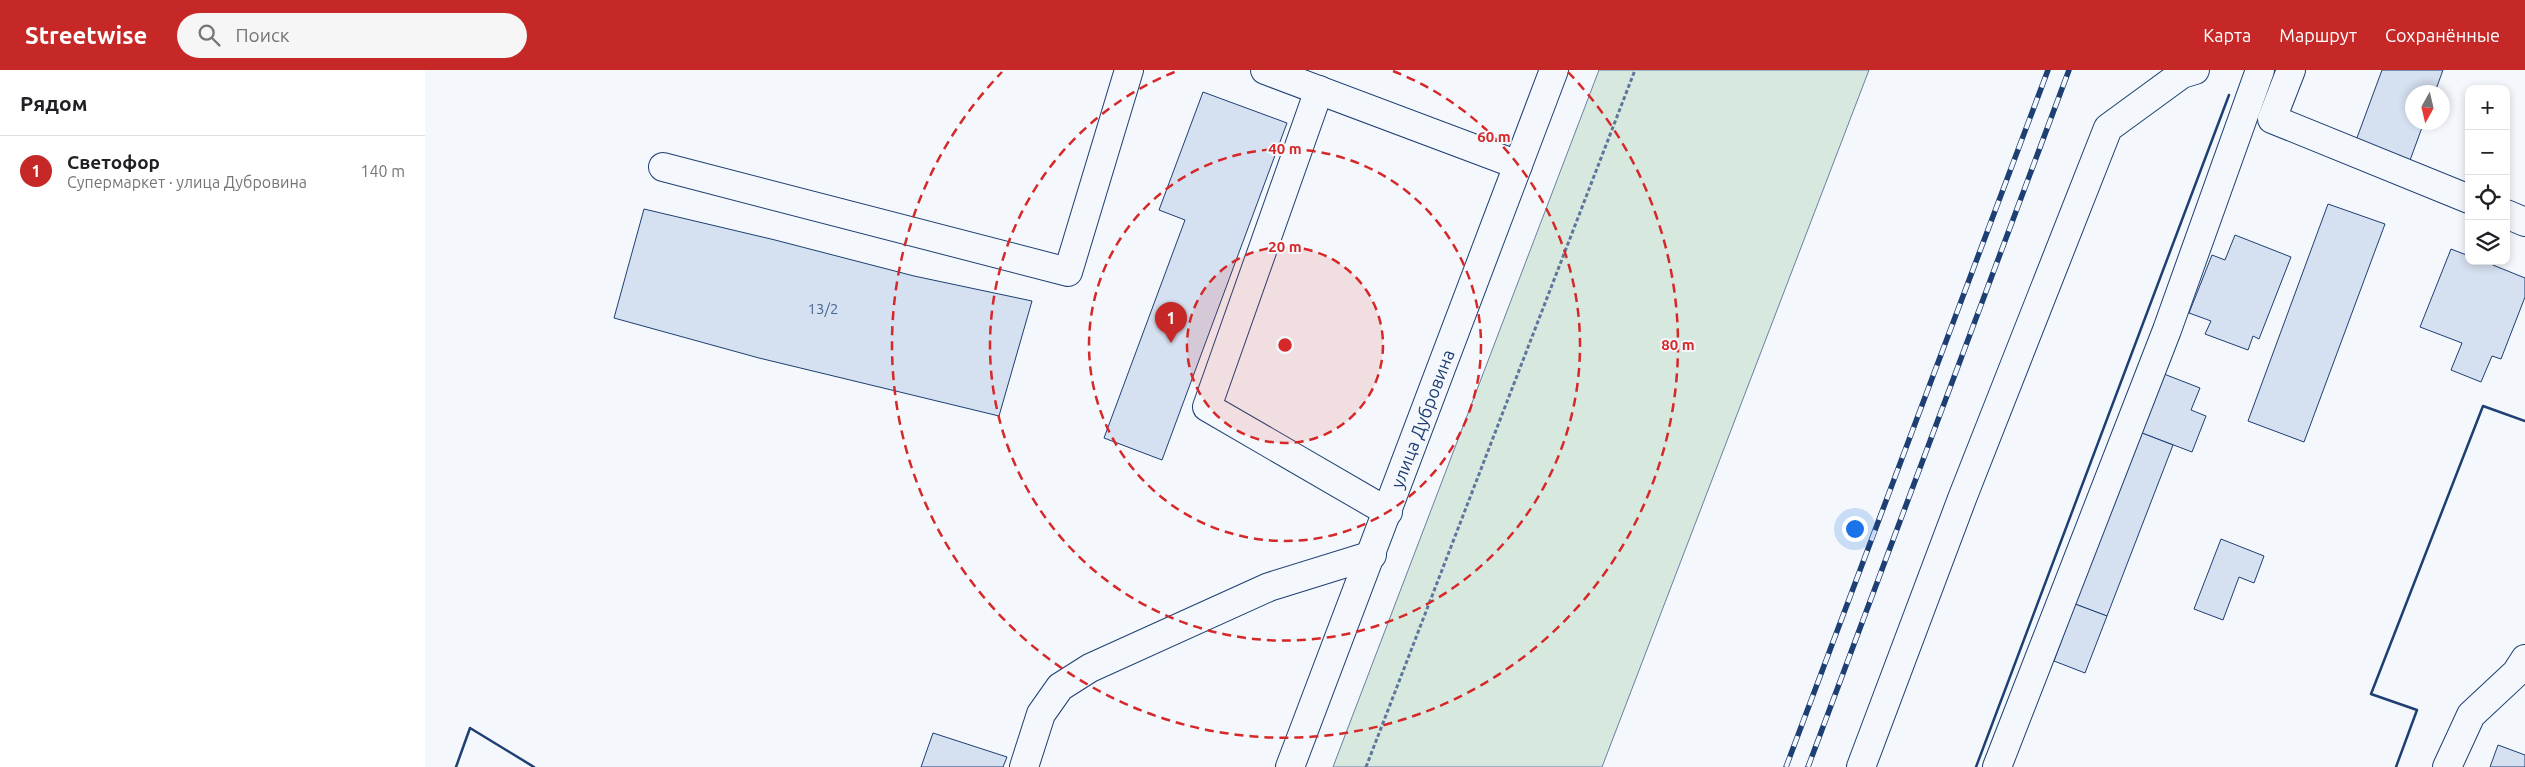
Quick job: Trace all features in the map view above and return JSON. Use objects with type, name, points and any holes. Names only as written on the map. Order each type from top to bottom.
[{"type":"street","points":[[663,168],[1068,272],[1129,70]]},
{"type":"street","points":[[1265,70],[1519,165]]},
{"type":"street","name":"улица Дубровина","points":[[1290,767],[1372,555],[1554,70]]},
{"type":"street","points":[[1861,767],[1963,496],[2108,128],[2183,74],[2195,70]]},
{"type":"street","points":[[1997,767],[2167,330],[2260,70]]},
{"type":"street","points":[[2291,70],[2272,119],[2465,197]]},
{"type":"street","points":[[1319,90],[1207,407],[1388,512]]},
{"type":"street","points":[[2510,216],[2525,222]]},
{"type":"street","points":[[1024,767],[1041,714],[1060,687],[1090,668],[1269,587],[1372,555]]},
{"type":"street","points":[[2447,767],[2471,715],[2516,674],[2525,659]]},
{"type":"path","points":[[1366,767],[1635,70]]},
{"type":"shaded area","points":[[1599,70],[1869,70],[1602,767],[1333,767]]},
{"type":"building","points":[[2382,70],[2443,70],[2438,85],[2405,85],[2405,130],[2421,130],[2405,174],[2351,154]]},
{"type":"building","points":[[1203,92],[1287,123],[1162,460],[1104,438],[1185,220],[1159,210]]},
{"type":"building","points":[[2328,204],[2385,224],[2304,442],[2248,421]]},
{"type":"building","points":[[644,209],[914,276],[1032,301],[999,416],[759,358],[614,318]]},
{"type":"building","points":[[2235,235],[2291,257],[2259,339],[2253,336],[2248,350],[2205,334],[2211,321],[2189,313],[2212,255],[2225,260]]},
{"type":"building","points":[[2451,249],[2465,254],[2465,265],[2493,265],[2525,278],[2525,297],[2501,359],[2492,356],[2481,382],[2451,370],[2462,343],[2420,327]]},
{"type":"building","points":[[2164,374],[2200,388],[2191,410],[2206,416],[2192,452],[2142,433]]},
{"type":"building","points":[[2142,433],[2173,445],[2107,616],[2075,604]]},
{"type":"building","points":[[2221,539],[2264,556],[2254,583],[2239,577],[2223,620],[2194,609]]},
{"type":"building","points":[[2075,604],[2107,616],[2085,673],[2054,661]]},
{"type":"building","points":[[933,733],[1007,757],[1003,767],[921,767]]},
{"type":"building","points":[[2498,745],[2525,755],[2525,767],[2490,767]]},
{"type":"railway","points":[[1786,767],[2048,70]]},
{"type":"railway","points":[[1808,767],[2069,70]]},
{"type":"wall","points":[[1976,767],[2229,95]]},
{"type":"wall","points":[[2396,767],[2417,710],[2371,694],[2483,406],[2525,421]]},
{"type":"wall","points":[[456,767],[470,728],[534,767]]},
{"type":"place","name":"Светофор","points":[[1171,343]]}]
